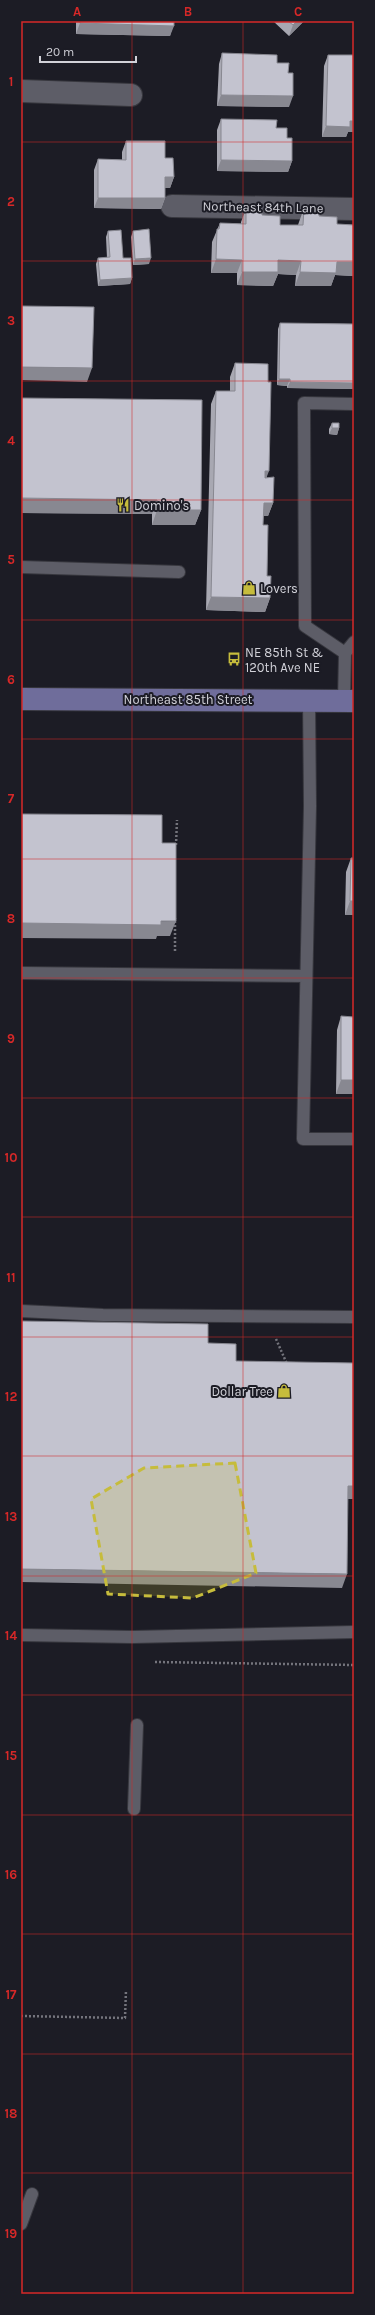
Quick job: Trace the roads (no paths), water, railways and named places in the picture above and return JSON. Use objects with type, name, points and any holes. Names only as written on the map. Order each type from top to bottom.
[{"type":"main road","name":"Northeast 85th Street","points":[[21,698],[349,701]]},
{"type":"street","points":[[21,91],[131,95]]},
{"type":"street","name":"Northeast 84th Lane","points":[[172,206],[354,209]]},
{"type":"lane","points":[[345,653],[305,626],[304,403],[354,404]]},
{"type":"lane","points":[[21,567],[178,572]]},
{"type":"lane","points":[[349,701],[345,653],[354,642]]},
{"type":"lane","points":[[309,700],[310,806],[302,1139],[354,1139]]},
{"type":"lane","points":[[21,973],[306,976]]},
{"type":"lane","points":[[21,1311],[103,1315],[354,1317]]},
{"type":"lane","points":[[21,1635],[132,1637],[354,1632]]},
{"type":"lane","points":[[134,1809],[137,1725]]},
{"type":"lane","points":[[21,2224],[32,2194]]},
{"type":"place","name":"Domino's","points":[[123,505]]},
{"type":"place","name":"Lovers","points":[[249,588]]},
{"type":"place","name":"NE 85th St & 120th Ave NE","points":[[234,659]]},
{"type":"place","name":"Dollar Tree","points":[[284,1391]]}]
